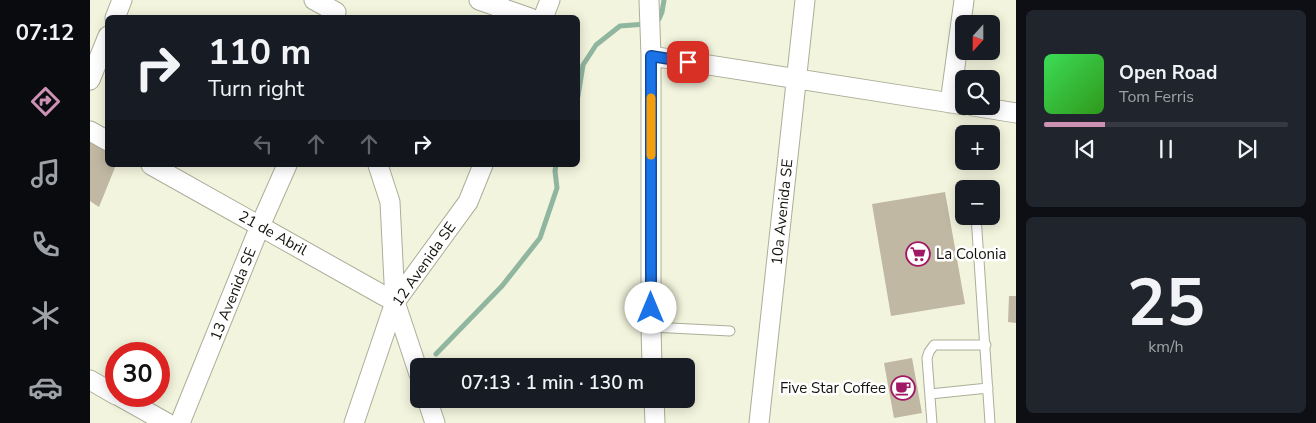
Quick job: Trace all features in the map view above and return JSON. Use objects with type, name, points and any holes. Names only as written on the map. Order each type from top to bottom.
[{"type":"street","points":[[116,15],[122,0]]},
{"type":"street","points":[[314,0],[337,10]]},
{"type":"street","points":[[479,0],[522,15]]},
{"type":"street","points":[[544,15],[550,0]]},
{"type":"street","name":"10a Avenida SE","points":[[759,423],[806,0]]},
{"type":"street","points":[[959,70],[964,0]]},
{"type":"street","points":[[649,1],[651,56],[652,358]]},
{"type":"street","points":[[90,80],[105,43]]},
{"type":"street","points":[[651,56],[955,104]]},
{"type":"street","points":[[1000,110],[1016,113]]},
{"type":"street","points":[[90,131],[105,139]]},
{"type":"street","name":"21 de Abril","points":[[155,167],[395,302]]},
{"type":"street","name":"13 Avenida SE","points":[[180,423],[260,226],[286,167]]},
{"type":"street","points":[[379,167],[390,202],[395,302],[414,358]]},
{"type":"street","name":"12 Avenida SE","points":[[354,423],[395,302],[468,202],[482,167]]},
{"type":"street","points":[[90,380],[105,389]]},
{"type":"street","points":[[138,407],[168,423]]},
{"type":"street","points":[[430,408],[435,423]]},
{"type":"street","points":[[654,408],[655,423]]},
{"type":"lane","points":[[977,225],[990,423]]},
{"type":"lane","points":[[651,327],[730,331]]},
{"type":"lane","points":[[932,423],[927,358],[929,352],[934,345],[986,345]]},
{"type":"lane","points":[[930,394],[988,388]]},
{"type":"building","points":[[90,139],[105,146],[105,167],[115,167],[99,207],[90,201]]},
{"type":"building","name":"La Colonia","points":[[945,192],[965,304],[891,316],[872,204]]},
{"type":"building","points":[[1009,296],[1016,296],[1016,323],[1008,322]]},
{"type":"building","name":"Five Star Coffee","points":[[912,358],[922,413],[894,418],[884,363]]},
{"type":"waterway","points":[[654,21],[659,19],[664,0]]},
{"type":"waterway","points":[[580,84],[583,65],[596,45],[620,26],[646,24]]},
{"type":"waterway","points":[[436,354],[502,286],[540,238],[557,188],[556,167]]},
{"type":"slow traffic","points":[[651,98],[651,155]]},
{"type":"place","name":"La Colonia","points":[[918,254]]},
{"type":"place","name":"Five Star Coffee","points":[[903,388]]},
{"type":"route","points":[[651,308],[651,56],[688,62]]}]
